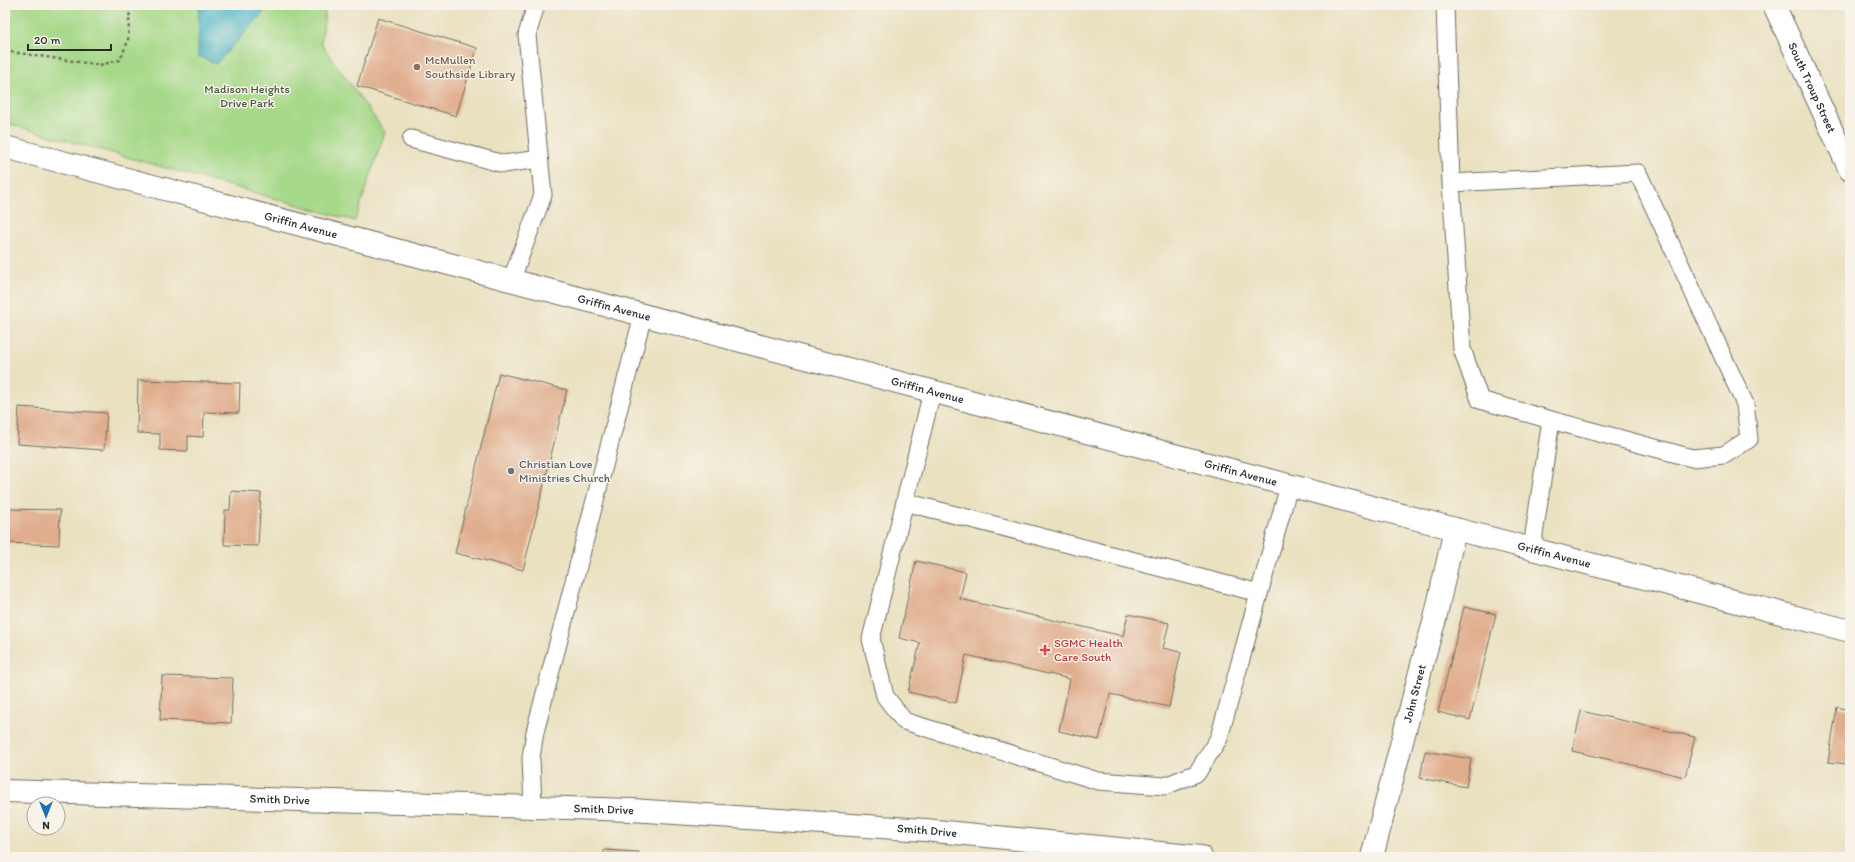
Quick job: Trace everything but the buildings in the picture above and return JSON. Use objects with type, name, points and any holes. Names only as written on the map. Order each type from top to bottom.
[{"type":"main road","name":"South Troup Street","points":[[1774,5],[1850,170]]},
{"type":"main road","name":"Griffin Avenue","points":[[5,147],[1289,486],[1850,631]]},
{"type":"main road","name":"John Street","points":[[1372,857],[1435,619],[1454,529]]},
{"type":"main road","name":"Smith Drive","points":[[5,791],[632,810],[925,830],[1201,857]]},
{"type":"lane","points":[[511,281],[543,195],[527,36],[536,5]]},
{"type":"lane","points":[[1446,5],[1451,183],[1462,349],[1480,400],[1692,458],[1724,455],[1749,439],[1744,404],[1638,173],[1451,183]]},
{"type":"lane","points":[[411,139],[504,164],[539,159]]},
{"type":"lane","points":[[533,807],[531,758],[535,732],[643,316]]},
{"type":"lane","points":[[932,392],[870,639],[885,696],[904,721],[1098,781],[1165,786],[1197,773],[1219,738],[1289,486]]},
{"type":"lane","points":[[1532,548],[1551,420]]},
{"type":"lane","points":[[905,502],[1259,593]]},
{"type":"path","points":[[5,51],[100,65],[120,60],[128,41],[130,5]]},
{"type":"green space","name":"Madison Heights Drive Park","points":[[5,5],[326,5],[321,44],[385,132],[355,221],[5,123]]},
{"type":"water","points":[[199,5],[264,5],[264,12],[216,64],[198,56]]},
{"type":"place","name":"McMullen Southside Library","points":[[417,67]]},
{"type":"place","name":"Christian Love Ministries Church","points":[[511,471]]},
{"type":"place","name":"SGMC Health Care South","points":[[1045,650]]}]
